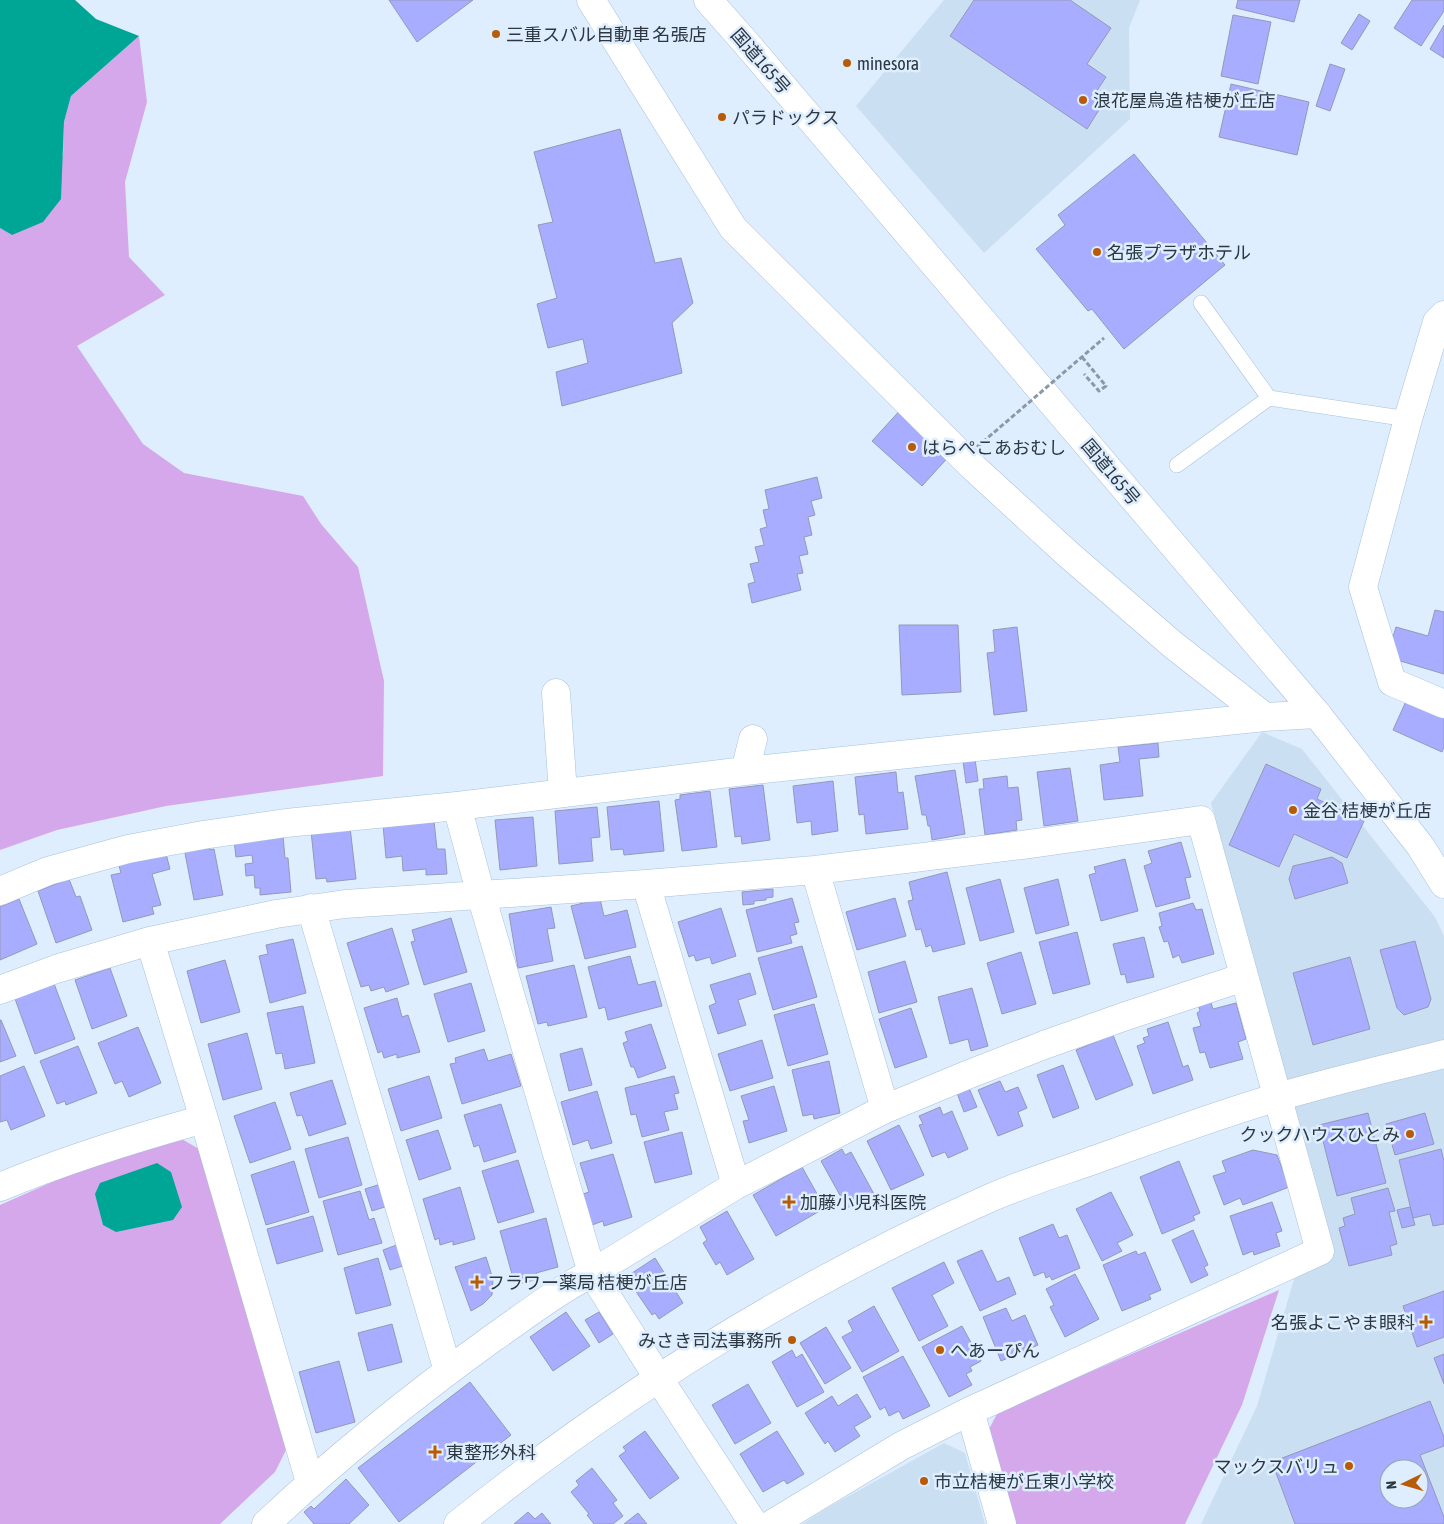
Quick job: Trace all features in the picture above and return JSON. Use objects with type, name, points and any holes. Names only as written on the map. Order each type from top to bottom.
[{"type":"main road","points":[[591,0],[733,228],[973,467],[1069,555],[1165,638],[1266,717]]},
{"type":"main road","name":"国道165号","points":[[708,0],[1317,714],[1421,847],[1444,884]]},
{"type":"main road","points":[[1444,316],[1437,322],[1408,419],[1363,587],[1392,682],[1444,704]]},
{"type":"main road","points":[[556,693],[563,794]]},
{"type":"main road","points":[[0,890],[48,871],[128,849],[203,835],[286,823],[563,794],[745,771],[1266,717],[1317,714]]},
{"type":"main road","points":[[745,771],[754,739]]},
{"type":"main road","points":[[457,806],[481,895],[592,1273],[658,1379],[754,1524]]},
{"type":"main road","points":[[0,990],[56,969],[150,941],[311,908],[815,870],[1022,845],[1201,820],[1320,1252],[970,1410],[901,1446],[772,1524]]},
{"type":"main road","points":[[815,870],[885,1109]]},
{"type":"main road","points":[[646,884],[736,1185]]},
{"type":"main road","points":[[311,908],[448,1371]]},
{"type":"main road","points":[[150,941],[310,1482]]},
{"type":"main road","points":[[266,1524],[310,1482],[448,1371],[567,1286],[592,1273],[736,1185],[885,1109],[967,1075],[1123,1017],[1244,977]]},
{"type":"main road","points":[[458,1524],[550,1454],[658,1379],[772,1309],[833,1274],[993,1197],[1177,1130],[1278,1097],[1444,1054]]},
{"type":"main road","points":[[0,1187],[84,1154],[133,1138],[204,1119]]},
{"type":"main road","points":[[970,1410],[1002,1524]]},
{"type":"lane","points":[[1201,303],[1269,398]]},
{"type":"lane","points":[[1177,465],[1269,398],[1408,419]]},
{"type":"path","points":[[977,448],[1104,338]]},
{"type":"path","points":[[1082,357],[1106,386],[1099,391],[1084,374]]},
{"type":"shaded area","points":[[0,0],[75,0],[96,19],[139,36],[71,96],[64,122],[61,199],[43,222],[12,235],[0,228]]},
{"type":"shaded area","points":[[944,0],[1140,0],[1129,28],[1130,119],[984,253],[856,106]]},
{"type":"shaded area","points":[[139,36],[147,102],[125,182],[129,257],[165,295],[77,346],[143,444],[184,473],[303,496],[321,524],[358,567],[384,681],[383,776],[166,806],[57,830],[0,850],[0,228],[12,235],[63,155],[64,122],[71,96]]},
{"type":"shaded area","points":[[1262,732],[1302,749],[1435,917],[1444,936],[1444,1524],[1201,1524],[1257,1406],[1294,1279],[1332,1257],[1277,1043],[1211,803]]},
{"type":"shaded area","points":[[180,1138],[199,1149],[287,1448],[275,1472],[220,1524],[0,1524],[0,1205],[84,1168]]},
{"type":"shaded area","points":[[157,1163],[171,1172],[182,1207],[173,1220],[116,1232],[103,1225],[95,1194],[100,1183]]},
{"type":"shaded area","points":[[1279,1290],[1242,1405],[1185,1524],[1015,1524],[988,1431],[998,1412]]},
{"type":"shaded area","name":"市立桔梗が丘東小学校","points":[[944,1443],[965,1453],[985,1524],[802,1524],[827,1508]]},
{"type":"building","points":[[389,0],[473,0],[417,42]]},
{"type":"building","points":[[974,0],[1070,0],[1111,28],[1087,64],[1106,77],[1094,95],[1104,102],[1087,129],[950,36]]},
{"type":"building","points":[[1238,0],[1300,0],[1294,22],[1236,8]]},
{"type":"building","points":[[1412,0],[1444,0],[1444,11],[1421,46],[1394,28]]},
{"type":"building","points":[[1359,14],[1370,21],[1352,50],[1341,43]]},
{"type":"building","points":[[1233,15],[1271,22],[1258,84],[1221,76]]},
{"type":"building","points":[[1444,25],[1444,58],[1430,49]]},
{"type":"building","points":[[1330,64],[1345,69],[1330,111],[1316,106]]},
{"type":"building","points":[[1231,84],[1309,102],[1297,155],[1219,137]]},
{"type":"building","points":[[620,129],[655,263],[681,258],[693,303],[672,323],[682,373],[562,406],[556,372],[588,363],[583,339],[548,348],[537,304],[557,298],[538,225],[553,222],[534,152]]},
{"type":"building","points":[[1134,154],[1225,265],[1124,349],[1092,309],[1088,311],[1036,249],[1065,225],[1058,215]]},
{"type":"building","name":"はらぺこあおむし","points":[[903,407],[952,453],[922,486],[872,441]]},
{"type":"building","points":[[817,477],[822,498],[811,501],[815,515],[808,517],[812,535],[804,537],[808,554],[799,556],[803,573],[797,574],[801,590],[752,603],[748,584],[755,582],[750,564],[759,562],[755,547],[764,545],[760,529],[767,527],[763,510],[769,509],[765,490]]},
{"type":"building","points":[[1435,610],[1444,612],[1444,674],[1387,657],[1396,627],[1428,636]]},
{"type":"building","points":[[899,625],[958,625],[961,692],[902,695]]},
{"type":"building","points":[[1017,627],[1027,711],[994,715],[987,653],[995,652],[993,630]]},
{"type":"building","points":[[1407,699],[1444,716],[1444,747],[1442,752],[1393,730]]},
{"type":"building","points":[[1158,743],[1159,757],[1139,759],[1143,796],[1104,800],[1100,765],[1120,762],[1118,747]]},
{"type":"building","points":[[975,759],[978,781],[966,783],[963,761]]},
{"type":"building","name":"金谷 桔梗が丘店","points":[[1266,764],[1321,789],[1317,799],[1364,821],[1347,858],[1294,834],[1279,867],[1229,845]]},
{"type":"building","points":[[1070,768],[1078,821],[1044,826],[1037,772]]},
{"type":"building","points":[[955,770],[965,834],[932,840],[926,815],[922,815],[915,776]]},
{"type":"building","points":[[896,772],[898,793],[903,792],[908,829],[866,834],[864,814],[859,815],[855,777]]},
{"type":"building","points":[[1007,776],[1008,788],[1018,787],[1022,820],[1016,821],[1017,830],[985,835],[979,789],[984,789],[983,779]]},
{"type":"building","points":[[833,781],[838,831],[812,835],[811,821],[797,823],[793,786]]},
{"type":"building","points":[[763,785],[770,840],[742,844],[741,836],[735,837],[729,789]]},
{"type":"building","points":[[710,791],[717,847],[682,851],[675,800],[680,799],[680,795]]},
{"type":"building","points":[[659,801],[664,851],[624,855],[623,849],[611,850],[607,807]]},
{"type":"building","points":[[597,807],[600,837],[591,838],[593,861],[559,864],[555,811]]},
{"type":"building","points":[[533,817],[537,866],[500,870],[495,820]]},
{"type":"building","points":[[434,821],[437,849],[445,849],[447,874],[426,875],[426,869],[403,871],[402,856],[386,858],[383,825]]},
{"type":"building","points":[[350,827],[356,879],[327,882],[326,878],[316,879],[311,831]]},
{"type":"building","points":[[283,836],[285,858],[288,858],[291,892],[260,895],[260,888],[255,888],[254,875],[246,876],[245,864],[253,863],[252,855],[236,857],[234,840]]},
{"type":"building","points":[[1181,842],[1191,877],[1185,878],[1190,898],[1156,907],[1144,866],[1152,863],[1148,851]]},
{"type":"building","points":[[209,844],[210,850],[214,849],[223,895],[194,900],[184,848]]},
{"type":"building","points":[[165,850],[170,869],[152,874],[161,905],[152,907],[154,914],[123,922],[111,875],[121,873],[118,862]]},
{"type":"building","points":[[1332,857],[1342,863],[1348,883],[1295,899],[1289,879],[1293,866]]},
{"type":"building","points":[[1125,859],[1138,911],[1101,921],[1089,875],[1096,873],[1094,867]]},
{"type":"building","points":[[947,872],[965,944],[933,952],[931,945],[926,947],[921,929],[916,930],[908,901],[913,900],[909,882]]},
{"type":"building","points":[[69,879],[76,897],[80,896],[92,930],[56,943],[38,891]]},
{"type":"building","points":[[1000,879],[1014,932],[980,941],[966,888]]},
{"type":"building","points":[[1058,879],[1069,925],[1036,934],[1024,888]]},
{"type":"building","points":[[773,889],[773,897],[754,901],[754,904],[743,905],[742,892]]},
{"type":"building","points":[[792,898],[799,922],[794,923],[797,934],[790,936],[792,943],[757,952],[746,910]]},
{"type":"building","points":[[895,898],[906,936],[857,950],[846,912]]},
{"type":"building","points":[[19,899],[37,944],[0,960],[0,907]]},
{"type":"building","points":[[600,899],[604,916],[627,910],[636,947],[585,959],[571,906]]},
{"type":"building","points":[[1193,903],[1196,910],[1202,909],[1214,954],[1182,963],[1179,955],[1173,958],[1168,941],[1164,942],[1159,927],[1162,926],[1159,913]]},
{"type":"building","points":[[551,907],[555,928],[547,929],[553,961],[518,968],[509,914]]},
{"type":"building","points":[[721,908],[736,956],[712,964],[710,957],[696,961],[694,955],[689,957],[678,922]]},
{"type":"building","points":[[451,918],[467,972],[424,985],[411,942],[415,941],[412,930]]},
{"type":"building","points":[[392,928],[409,984],[386,992],[384,987],[371,991],[369,985],[361,987],[347,943]]},
{"type":"building","points":[[1077,932],[1090,984],[1053,994],[1039,942]]},
{"type":"building","points":[[1144,937],[1154,977],[1127,983],[1125,974],[1121,975],[1113,944]]},
{"type":"building","points":[[293,939],[306,993],[270,1003],[259,956],[268,954],[266,945]]},
{"type":"building","points":[[1415,941],[1431,999],[1428,1007],[1404,1015],[1397,1008],[1380,950]]},
{"type":"building","points":[[802,946],[817,997],[773,1010],[758,958]]},
{"type":"building","points":[[1021,952],[1036,1004],[1002,1014],[987,963]]},
{"type":"building","points":[[630,956],[638,985],[655,981],[662,1006],[608,1020],[605,1007],[599,1009],[588,967]]},
{"type":"building","points":[[1350,957],[1370,1029],[1313,1045],[1293,973]]},
{"type":"building","points":[[225,960],[240,1012],[201,1023],[187,971]]},
{"type":"building","points":[[905,961],[917,1002],[879,1013],[868,972]]},
{"type":"building","points":[[574,965],[587,1017],[548,1026],[547,1022],[538,1024],[526,976]]},
{"type":"building","points":[[110,968],[127,1016],[92,1029],[75,980]]},
{"type":"building","points":[[750,973],[756,994],[738,1000],[746,1025],[718,1034],[709,1006],[716,1003],[710,985]]},
{"type":"building","points":[[53,981],[75,1039],[35,1054],[14,996]]},
{"type":"building","points":[[471,983],[485,1031],[448,1042],[434,994]]},
{"type":"building","points":[[972,988],[988,1046],[971,1051],[968,1039],[950,1044],[938,997]]},
{"type":"building","points":[[397,998],[402,1017],[408,1015],[420,1052],[397,1058],[397,1054],[384,1058],[382,1051],[378,1053],[364,1008]]},
{"type":"building","points":[[1210,1000],[1213,1009],[1236,1003],[1246,1039],[1238,1042],[1243,1059],[1210,1068],[1205,1052],[1200,1053],[1193,1028],[1201,1026],[1197,1013],[1200,1011],[1198,1003]]},
{"type":"building","points":[[814,1004],[828,1054],[788,1066],[774,1015]]},
{"type":"building","points":[[303,1006],[315,1063],[285,1069],[282,1053],[276,1054],[267,1013]]},
{"type":"building","points":[[911,1008],[927,1057],[895,1068],[879,1019]]},
{"type":"building","points":[[0,1020],[16,1056],[0,1062]]},
{"type":"building","points":[[1168,1022],[1183,1067],[1188,1065],[1193,1080],[1153,1094],[1137,1046],[1145,1043],[1143,1038],[1149,1036],[1147,1029]]},
{"type":"building","points":[[651,1024],[666,1068],[638,1078],[634,1067],[631,1067],[623,1043],[628,1041],[625,1032]]},
{"type":"building","points":[[138,1027],[161,1083],[129,1097],[122,1081],[115,1084],[98,1043]]},
{"type":"building","points":[[247,1033],[262,1089],[223,1100],[208,1044]]},
{"type":"building","points":[[1113,1035],[1133,1085],[1096,1100],[1076,1050]]},
{"type":"building","points":[[762,1040],[773,1078],[730,1091],[718,1054]]},
{"type":"building","points":[[78,1046],[97,1093],[66,1105],[65,1101],[57,1104],[40,1061]]},
{"type":"building","points":[[582,1048],[592,1085],[569,1091],[560,1054]]},
{"type":"building","points":[[484,1049],[488,1061],[511,1054],[521,1086],[462,1104],[450,1064],[456,1063],[455,1058]]},
{"type":"building","points":[[829,1061],[840,1113],[814,1119],[813,1114],[803,1116],[792,1070]]},
{"type":"building","points":[[1063,1065],[1079,1108],[1053,1118],[1037,1075]]},
{"type":"building","points":[[24,1066],[45,1116],[11,1130],[7,1120],[0,1122],[0,1076]]},
{"type":"building","points":[[429,1076],[442,1118],[401,1131],[388,1089]]},
{"type":"building","points":[[674,1076],[679,1093],[674,1094],[678,1109],[664,1112],[669,1130],[642,1137],[636,1114],[631,1115],[625,1088]]},
{"type":"building","points":[[332,1080],[346,1124],[309,1136],[302,1115],[297,1116],[290,1093]]},
{"type":"building","points":[[1000,1081],[1005,1092],[1018,1087],[1027,1108],[1018,1112],[1023,1126],[998,1136],[978,1090]]},
{"type":"building","points":[[774,1086],[787,1131],[749,1143],[743,1121],[749,1120],[741,1096]]},
{"type":"building","points":[[969,1088],[977,1107],[964,1112],[957,1093]]},
{"type":"building","points":[[597,1091],[612,1143],[591,1149],[588,1140],[573,1145],[561,1102]]},
{"type":"building","points":[[275,1102],[291,1149],[250,1163],[234,1116]]},
{"type":"building","points":[[501,1104],[516,1152],[484,1162],[479,1145],[474,1147],[464,1115]]},
{"type":"building","points":[[940,1107],[943,1115],[952,1111],[968,1149],[948,1158],[945,1152],[932,1157],[919,1125],[923,1124],[919,1116]]},
{"type":"building","points":[[1368,1113],[1386,1183],[1337,1196],[1319,1125]]},
{"type":"building","name":"クックハウスひとみ","points":[[1425,1113],[1434,1144],[1395,1155],[1386,1124]]},
{"type":"building","points":[[899,1125],[924,1175],[891,1190],[867,1141]]},
{"type":"building","points":[[438,1130],[451,1169],[419,1180],[406,1140]]},
{"type":"building","points":[[682,1132],[692,1174],[655,1183],[644,1142]]},
{"type":"building","points":[[348,1137],[362,1185],[319,1198],[305,1149]]},
{"type":"building","points":[[842,1149],[845,1155],[851,1152],[874,1194],[847,1208],[821,1161]]},
{"type":"building","points":[[1441,1149],[1444,1161],[1444,1224],[1433,1226],[1430,1214],[1413,1218],[1399,1160]]},
{"type":"building","points":[[1253,1150],[1277,1155],[1289,1187],[1243,1205],[1240,1198],[1224,1205],[1213,1176],[1226,1172],[1222,1161]]},
{"type":"building","points":[[613,1154],[632,1217],[604,1226],[603,1221],[592,1225],[583,1194],[589,1192],[580,1163]]},
{"type":"building","points":[[518,1160],[534,1212],[498,1223],[482,1171]]},
{"type":"building","points":[[294,1161],[309,1212],[266,1225],[251,1175]]},
{"type":"building","points":[[1179,1161],[1200,1213],[1193,1216],[1195,1220],[1162,1234],[1140,1177]]},
{"type":"building","name":"加藤小児科医院","points":[[802,1167],[825,1208],[776,1236],[753,1195]]},
{"type":"building","points":[[384,1183],[391,1205],[372,1211],[365,1189]]},
{"type":"building","points":[[460,1187],[475,1239],[453,1245],[453,1241],[440,1245],[439,1238],[435,1240],[423,1199]]},
{"type":"building","points":[[1388,1188],[1395,1211],[1389,1212],[1397,1244],[1390,1246],[1392,1255],[1349,1266],[1339,1228],[1345,1226],[1343,1218],[1355,1214],[1351,1198]]},
{"type":"building","points":[[360,1191],[369,1220],[374,1218],[382,1243],[338,1255],[323,1201]]},
{"type":"building","points":[[1111,1192],[1133,1235],[1117,1243],[1122,1251],[1102,1261],[1076,1209]]},
{"type":"building","points":[[1272,1202],[1282,1231],[1276,1233],[1280,1246],[1254,1255],[1253,1251],[1243,1255],[1230,1216]]},
{"type":"building","points":[[1410,1207],[1415,1225],[1402,1228],[1397,1210]]},
{"type":"building","points":[[727,1211],[754,1259],[727,1275],[720,1262],[716,1265],[703,1243],[707,1240],[700,1227]]},
{"type":"building","points":[[313,1216],[323,1251],[277,1264],[267,1229]]},
{"type":"building","points":[[546,1218],[558,1267],[536,1273],[538,1279],[515,1285],[500,1231]]},
{"type":"building","points":[[1053,1224],[1059,1238],[1067,1235],[1080,1268],[1052,1280],[1050,1276],[1046,1278],[1044,1272],[1034,1276],[1019,1238]]},
{"type":"building","points":[[1193,1230],[1208,1265],[1204,1267],[1208,1275],[1191,1283],[1172,1240]]},
{"type":"building","points":[[402,1243],[409,1264],[390,1270],[383,1250]]},
{"type":"building","points":[[982,1250],[997,1282],[1009,1277],[1016,1294],[980,1311],[957,1261]]},
{"type":"building","points":[[1136,1251],[1138,1255],[1145,1252],[1161,1290],[1149,1295],[1151,1299],[1122,1311],[1103,1265]]},
{"type":"building","name":"フラワー薬局 桔梗が丘店","points":[[486,1257],[493,1279],[492,1295],[483,1304],[471,1311],[455,1267]]},
{"type":"building","points":[[378,1258],[391,1305],[356,1314],[344,1268]]},
{"type":"building","points":[[655,1258],[683,1303],[659,1319],[655,1313],[652,1315],[626,1277]]},
{"type":"building","points":[[944,1262],[954,1283],[932,1295],[948,1326],[919,1341],[892,1288]]},
{"type":"building","points":[[1075,1274],[1099,1319],[1065,1337],[1050,1307],[1054,1305],[1046,1289]]},
{"type":"building","name":"名張よこやま眼科","points":[[1444,1291],[1444,1337],[1417,1347],[1403,1306]]},
{"type":"building","points":[[874,1306],[899,1351],[862,1372],[842,1337],[853,1331],[848,1321]]},
{"type":"building","points":[[1006,1308],[1012,1321],[1025,1315],[1038,1345],[1001,1361],[983,1317]]},
{"type":"building","points":[[566,1312],[590,1346],[553,1371],[530,1337]]},
{"type":"building","points":[[599,1312],[613,1334],[599,1343],[585,1320]]},
{"type":"building","points":[[392,1324],[402,1362],[368,1371],[358,1333]]},
{"type":"building","points":[[962,1326],[981,1361],[970,1367],[972,1371],[966,1374],[972,1385],[949,1397],[922,1347]]},
{"type":"building","points":[[826,1327],[851,1368],[825,1384],[800,1343]]},
{"type":"building","points":[[792,1350],[796,1358],[802,1354],[824,1392],[797,1407],[772,1362]]},
{"type":"building","points":[[1444,1354],[1444,1384],[1434,1358]]},
{"type":"building","points":[[903,1356],[930,1406],[903,1419],[899,1411],[889,1416],[885,1407],[880,1410],[863,1377]]},
{"type":"building","points":[[339,1361],[355,1422],[316,1433],[299,1372]]},
{"type":"building","name":"東整形外科","points":[[470,1382],[511,1435],[399,1522],[358,1468]]},
{"type":"building","points":[[748,1384],[771,1423],[735,1444],[712,1405]]},
{"type":"building","points":[[857,1394],[871,1417],[854,1427],[860,1436],[835,1452],[828,1441],[825,1444],[805,1413],[832,1396],[838,1406]]},
{"type":"building","name":"マックスバリュ","points":[[1430,1401],[1444,1437],[1444,1446],[1420,1455],[1422,1459],[1379,1459],[1379,1509],[1429,1509],[1429,1478],[1444,1517],[1444,1524],[1295,1524],[1272,1462]]},
{"type":"building","points":[[645,1431],[679,1478],[650,1499],[619,1456],[626,1451],[623,1447]]},
{"type":"building","points":[[777,1431],[804,1474],[787,1484],[784,1480],[763,1492],[740,1454]]},
{"type":"building","points":[[592,1468],[617,1500],[613,1503],[623,1516],[613,1524],[594,1524],[587,1515],[589,1514],[571,1492],[579,1485],[576,1481]]},
{"type":"building","points":[[346,1479],[369,1505],[349,1524],[314,1524],[304,1512],[311,1506],[314,1509]]},
{"type":"building","points":[[528,1512],[535,1519],[542,1513],[551,1524],[514,1524]]},
{"type":"building","points":[[638,1513],[647,1524],[624,1524]]},
{"type":"place","name":"三重スバル自動車 名張店","points":[[496,34]]},
{"type":"place","name":"minesora","points":[[847,63]]},
{"type":"place","name":"浪花屋鳥造 桔梗が丘店","points":[[1083,100]]},
{"type":"place","name":"パラドックス","points":[[722,117]]},
{"type":"place","name":"名張プラザホテル","points":[[1097,252]]},
{"type":"place","name":"はらぺこあおむし","points":[[912,447]]},
{"type":"place","name":"金谷 桔梗が丘店","points":[[1293,810]]},
{"type":"place","name":"クックハウスひとみ","points":[[1410,1134]]},
{"type":"place","name":"加藤小児科医院","points":[[789,1202]]},
{"type":"place","name":"フラワー薬局 桔梗が丘店","points":[[477,1282]]},
{"type":"place","name":"名張よこやま眼科","points":[[1426,1322]]},
{"type":"place","name":"みさき司法事務所","points":[[792,1340]]},
{"type":"place","name":"へあーぴん","points":[[940,1350]]},
{"type":"place","name":"東整形外科","points":[[435,1452]]},
{"type":"place","name":"マックスバリュ","points":[[1349,1466]]},
{"type":"place","name":"市立桔梗が丘東小学校","points":[[924,1481]]}]
